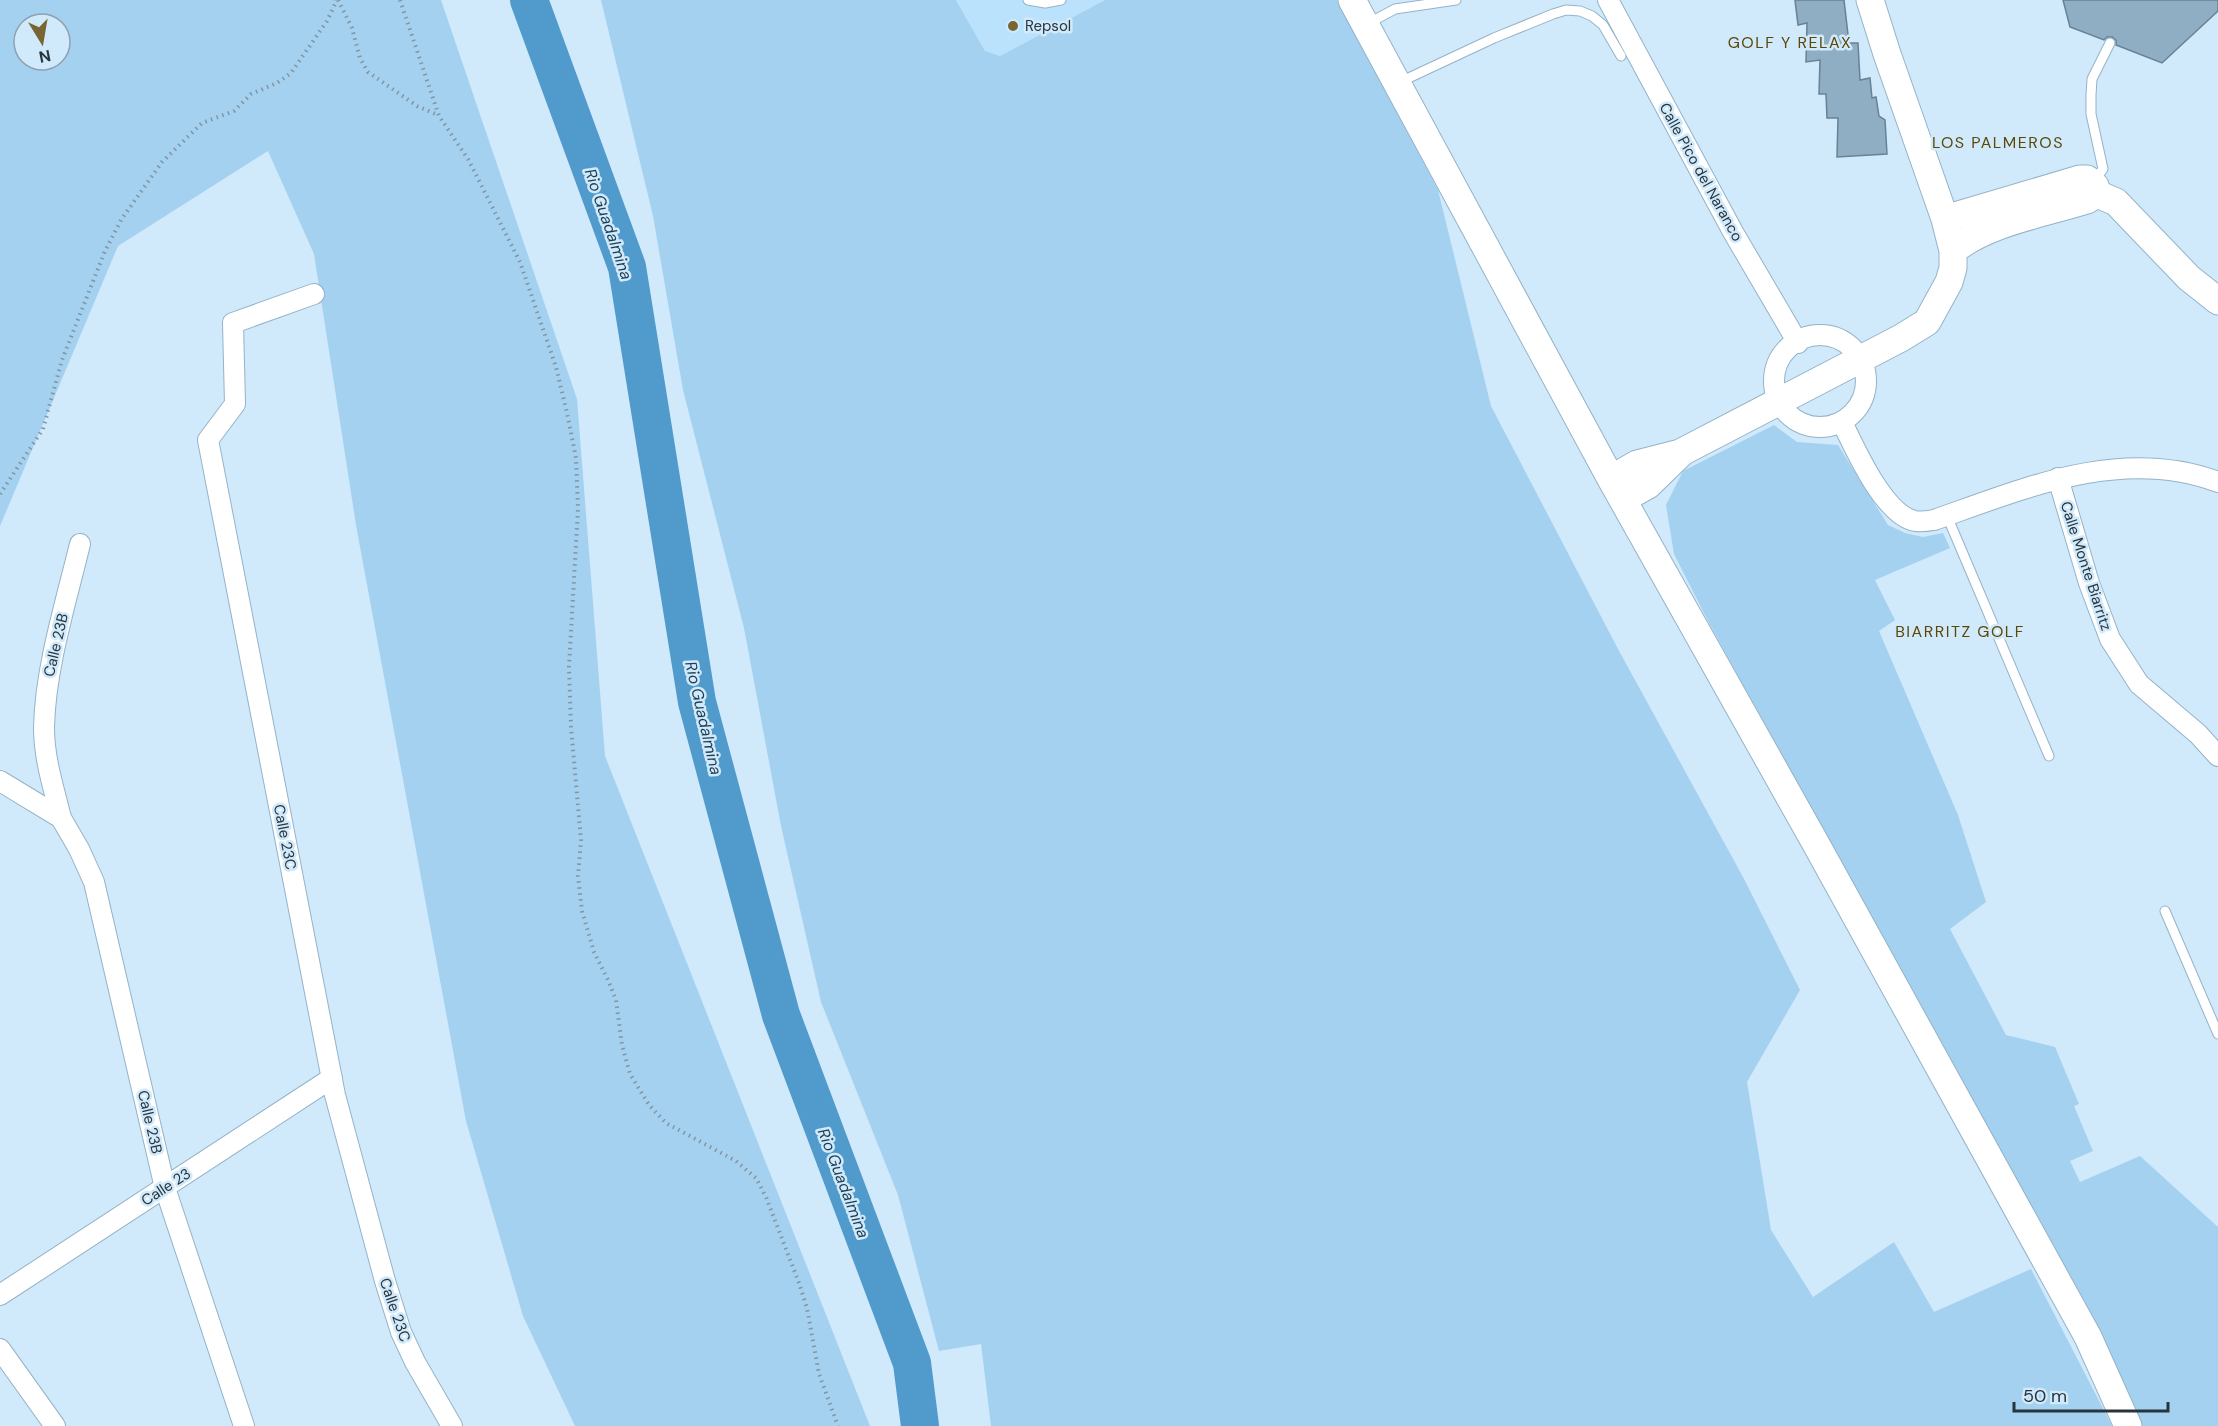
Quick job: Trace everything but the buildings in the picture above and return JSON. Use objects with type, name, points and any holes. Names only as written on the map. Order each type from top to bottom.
[{"type":"main road","points":[[1352,0],[1617,489],[2082,1327],[2128,1426]]},
{"type":"main road","points":[[1617,489],[1648,485],[1680,453],[1862,360],[1927,321],[1949,282],[1953,268],[1953,251],[1945,219],[1870,0]]},
{"type":"main road","points":[[1945,219],[2080,179],[2087,179],[2094,188],[2116,202],[2189,278],[2218,300]]},
{"type":"main road","points":[[1953,251],[1964,241],[2003,225],[2087,200],[2094,188]]},
{"type":"street","name":"Calle Pico del Naranco","points":[[1608,0],[1733,232],[1798,343]]},
{"type":"street","name":"Calle 23C","points":[[314,294],[233,323],[235,404],[208,440],[332,1078],[370,1227],[401,1332],[415,1362],[452,1426]]},
{"type":"street","points":[[1826,335],[1840,340],[1853,348],[1862,360],[1866,374],[1866,388],[1862,402],[1853,414],[1842,422],[1821,427],[1800,423],[1788,415],[1779,404],[1774,383],[1778,362],[1786,350],[1811,336],[1826,335]]},
{"type":"street","points":[[1842,422],[1886,502],[1899,514],[1916,522],[1947,516],[2058,478],[2136,467],[2194,473],[2218,482]]},
{"type":"street","name":"Calle Monte Biarritz","points":[[2058,478],[2089,583],[2110,639],[2139,684],[2198,735],[2218,756]]},
{"type":"street","name":"Calle 23B","points":[[80,544],[46,692],[44,730],[46,754],[61,818],[80,849],[94,882],[165,1188],[244,1426]]},
{"type":"street","name":"Calle 23B","points":[[0,781],[61,818]]},
{"type":"street","name":"Calle 23","points":[[0,1295],[332,1078]]},
{"type":"street","points":[[0,1349],[55,1426]]},
{"type":"lane","points":[[1028,0],[1045,3],[1061,0]]},
{"type":"lane","points":[[1366,25],[1395,9],[1456,0]]},
{"type":"lane","points":[[1397,84],[1494,38],[1566,10],[1580,11],[1592,16],[1603,25],[1621,56]]},
{"type":"lane","points":[[2094,188],[2103,169],[2091,114],[2092,79],[2110,43]]},
{"type":"lane","points":[[1947,516],[2049,756]]},
{"type":"lane","points":[[2165,911],[2218,1034]]},
{"type":"path","points":[[336,0],[352,28],[360,58],[368,72],[417,106],[439,116]]},
{"type":"path","points":[[0,494],[43,429],[62,360],[105,251],[121,220],[162,162],[202,123],[234,111],[251,94],[277,83],[291,73],[327,21],[336,0]]},
{"type":"path","points":[[400,0],[439,116],[468,159],[520,262],[556,368],[567,413],[576,459],[578,509],[569,667],[571,727],[581,840],[578,876],[582,911],[594,952],[616,1000],[622,1045],[630,1074],[648,1105],[666,1123],[736,1161],[756,1178],[766,1197],[799,1283],[807,1308],[819,1374],[838,1426]]},
{"type":"shaded area","points":[[0,0],[441,0],[577,399],[605,756],[870,1426],[575,1426],[523,1316],[466,1121],[356,525],[314,254],[268,151],[118,246],[0,526]]},
{"type":"shaded area","points":[[601,0],[956,0],[985,51],[1000,56],[1105,0],[1337,0],[1438,190],[1491,406],[1618,649],[1743,877],[1800,990],[1747,1082],[1771,1230],[1813,1297],[1894,1242],[1934,1312],[2031,1269],[2112,1426],[991,1426],[981,1344],[939,1351],[898,1195],[821,1002],[781,826],[744,628],[683,390],[653,216]]},
{"type":"shaded area","name":"Repsol","points":[[956,0],[1105,0],[1000,56],[985,51]]},
{"type":"shaded area","points":[[1774,425],[1797,442],[1838,445],[1888,525],[1905,533],[1923,537],[1943,533],[1950,548],[1875,580],[1895,620],[1879,631],[1958,815],[1986,902],[1950,929],[2006,1035],[2055,1047],[2079,1104],[2074,1106],[2093,1151],[2070,1161],[2080,1182],[2140,1156],[2218,1227],[2218,1426],[2142,1426],[2029,1210],[1708,621],[1674,554],[1666,505],[1683,471]]},
{"type":"waterway","name":"Rio Guadalmina","points":[[529,0],[627,267],[697,702],[781,1015],[912,1363],[920,1426]]},
{"type":"place","name":"Repsol","points":[[1013,26]]},
{"type":"district","name":"GOLF Y RELAX","points":[[1790,42]]},
{"type":"district","name":"LOS PALMEROS","points":[[1998,142]]},
{"type":"district","name":"BIARRITZ GOLF","points":[[1960,631]]}]
